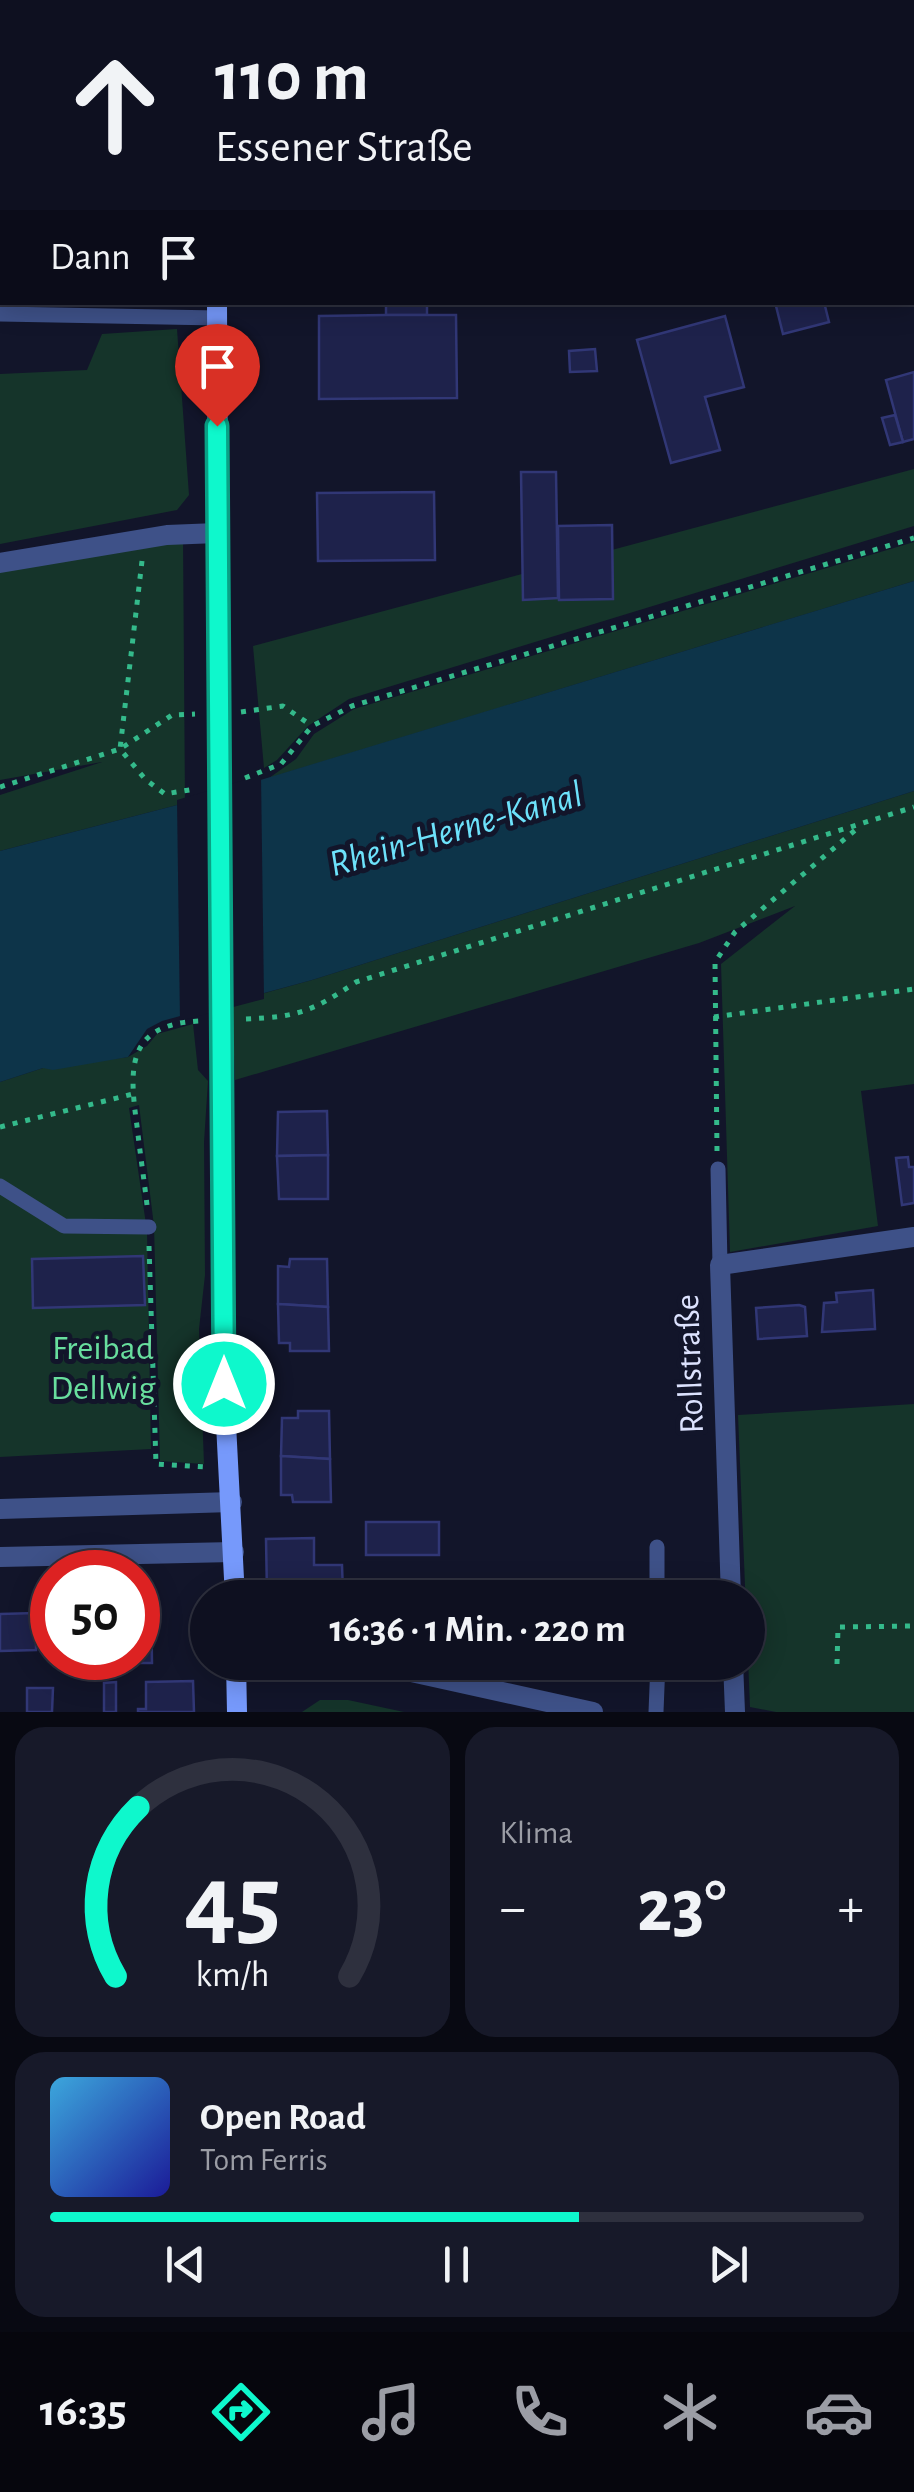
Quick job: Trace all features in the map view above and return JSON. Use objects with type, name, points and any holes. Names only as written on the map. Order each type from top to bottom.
[{"type":"main road","points":[[218,310],[222,901],[219,1030],[224,1384],[234,1580]]},
{"type":"main road","points":[[236,1680],[237,1712]]},
{"type":"street","points":[[0,563],[142,538],[217,533]]},
{"type":"street","name":"Rollstraße","points":[[730,1580],[720,1266],[914,1237]]},
{"type":"street","points":[[0,1509],[232,1502]]},
{"type":"street","points":[[0,1558],[234,1552]]},
{"type":"street","points":[[448,1680],[594,1712]]},
{"type":"street","points":[[734,1680],[735,1712]]},
{"type":"lane","points":[[0,314],[51,309],[218,310]]},
{"type":"lane","points":[[718,1169],[720,1266]]},
{"type":"lane","points":[[0,1186],[64,1226],[148,1226]]},
{"type":"lane","points":[[657,1547],[657,1580]]},
{"type":"lane","points":[[656,1712],[657,1680]]},
{"type":"path","points":[[142,538],[120,749],[145,780],[164,794],[200,788]]},
{"type":"path","points":[[234,781],[281,764],[312,726],[352,706],[914,538]]},
{"type":"path","points":[[258,712],[282,706],[312,726]]},
{"type":"path","points":[[0,788],[120,749],[172,715]]},
{"type":"path","points":[[234,1020],[300,1014],[317,1008],[356,982],[914,807]]},
{"type":"path","points":[[718,1169],[714,962],[736,932],[863,823]]},
{"type":"path","points":[[714,1017],[914,989]]},
{"type":"path","points":[[219,1030],[177,1022],[156,1032],[144,1044],[131,1068],[148,1226],[156,1464],[230,1466]]},
{"type":"path","points":[[0,1127],[133,1094]]},
{"type":"path","points":[[836,1664],[838,1627],[914,1626]]},
{"type":"green space","points":[[177,329],[189,495],[177,510],[0,544],[0,374],[87,370],[102,334]]},
{"type":"green space","points":[[914,469],[914,526],[349,699],[308,726],[277,760],[264,768],[253,646]]},
{"type":"green space","points":[[183,537],[185,803],[0,851],[0,795],[102,762],[0,780],[0,571]]},
{"type":"green space","points":[[914,542],[914,581],[269,778],[296,759],[314,734],[354,709]]},
{"type":"green space","points":[[914,791],[914,1084],[861,1091],[878,1226],[730,1252],[721,964],[795,906],[699,943],[235,1080],[232,1002]]},
{"type":"green space","name":"Freibad Dellwig","points":[[193,1024],[198,1070],[208,1081],[204,1142],[205,1275],[199,1329],[204,1464],[160,1461],[154,1226],[139,1105],[129,1108],[147,1231],[151,1449],[0,1457],[0,1082],[43,1068],[128,1057],[147,1046],[157,1034]]},
{"type":"green space","points":[[914,1404],[914,1712],[776,1712],[750,1707],[749,1680],[765,1680],[765,1580],[745,1580],[738,1415]]},
{"type":"green space","points":[[320,1700],[348,1700],[404,1712],[302,1712]]},
{"type":"water","name":"Rhein-Herne-Kanal","points":[[914,581],[914,791],[312,980],[162,1021],[147,1029],[128,1057],[53,1070],[43,1068],[0,1082],[0,851],[185,803]]},
{"type":"pier","points":[[261,775],[264,999],[180,1021],[177,800]]},
{"type":"building","points":[[386,305],[427,305],[427,315],[386,315]]},
{"type":"building","points":[[776,305],[825,305],[829,322],[783,334]]},
{"type":"building","points":[[456,315],[457,398],[319,399],[319,316]]},
{"type":"building","points":[[725,316],[744,387],[705,397],[720,450],[671,463],[637,340]]},
{"type":"building","points":[[595,349],[597,371],[570,372],[569,351]]},
{"type":"building","points":[[914,372],[914,439],[903,442],[886,380]]},
{"type":"building","points":[[895,415],[903,442],[890,445],[882,418]]},
{"type":"building","points":[[521,472],[556,472],[558,598],[523,600]]},
{"type":"building","points":[[434,492],[435,560],[318,561],[317,493]]},
{"type":"building","points":[[612,525],[613,599],[559,600],[558,526]]},
{"type":"building","points":[[327,1111],[328,1155],[277,1156],[278,1112]]},
{"type":"building","points":[[328,1155],[328,1199],[279,1199],[277,1156]]},
{"type":"building","points":[[908,1157],[909,1167],[914,1167],[914,1203],[902,1205],[896,1158]]},
{"type":"building","points":[[143,1256],[145,1305],[33,1308],[32,1259]]},
{"type":"building","points":[[290,1259],[327,1259],[328,1307],[278,1304],[278,1266],[289,1267]]},
{"type":"building","points":[[873,1290],[875,1329],[822,1332],[824,1303],[837,1302],[836,1293]]},
{"type":"building","points":[[278,1304],[328,1307],[329,1351],[290,1351],[290,1343],[279,1343]]},
{"type":"building","points":[[805,1307],[807,1336],[758,1339],[756,1308]]},
{"type":"building","points":[[298,1411],[329,1411],[330,1459],[281,1456],[282,1418],[298,1418]]},
{"type":"building","points":[[281,1456],[330,1459],[331,1502],[293,1502],[292,1495],[281,1495]]},
{"type":"building","points":[[366,1522],[439,1522],[439,1555],[366,1555]]},
{"type":"building","points":[[314,1538],[314,1565],[342,1565],[343,1580],[267,1580],[266,1539]]},
{"type":"building","points":[[30,1613],[30,1650],[0,1651],[0,1614]]},
{"type":"building","points":[[193,1681],[194,1712],[138,1712],[146,1709],[146,1682]]},
{"type":"building","points":[[116,1682],[116,1712],[104,1712],[104,1683]]},
{"type":"building","points":[[27,1688],[53,1688],[52,1712],[27,1712]]},
{"type":"route","points":[[217,426],[224,1384]]}]
